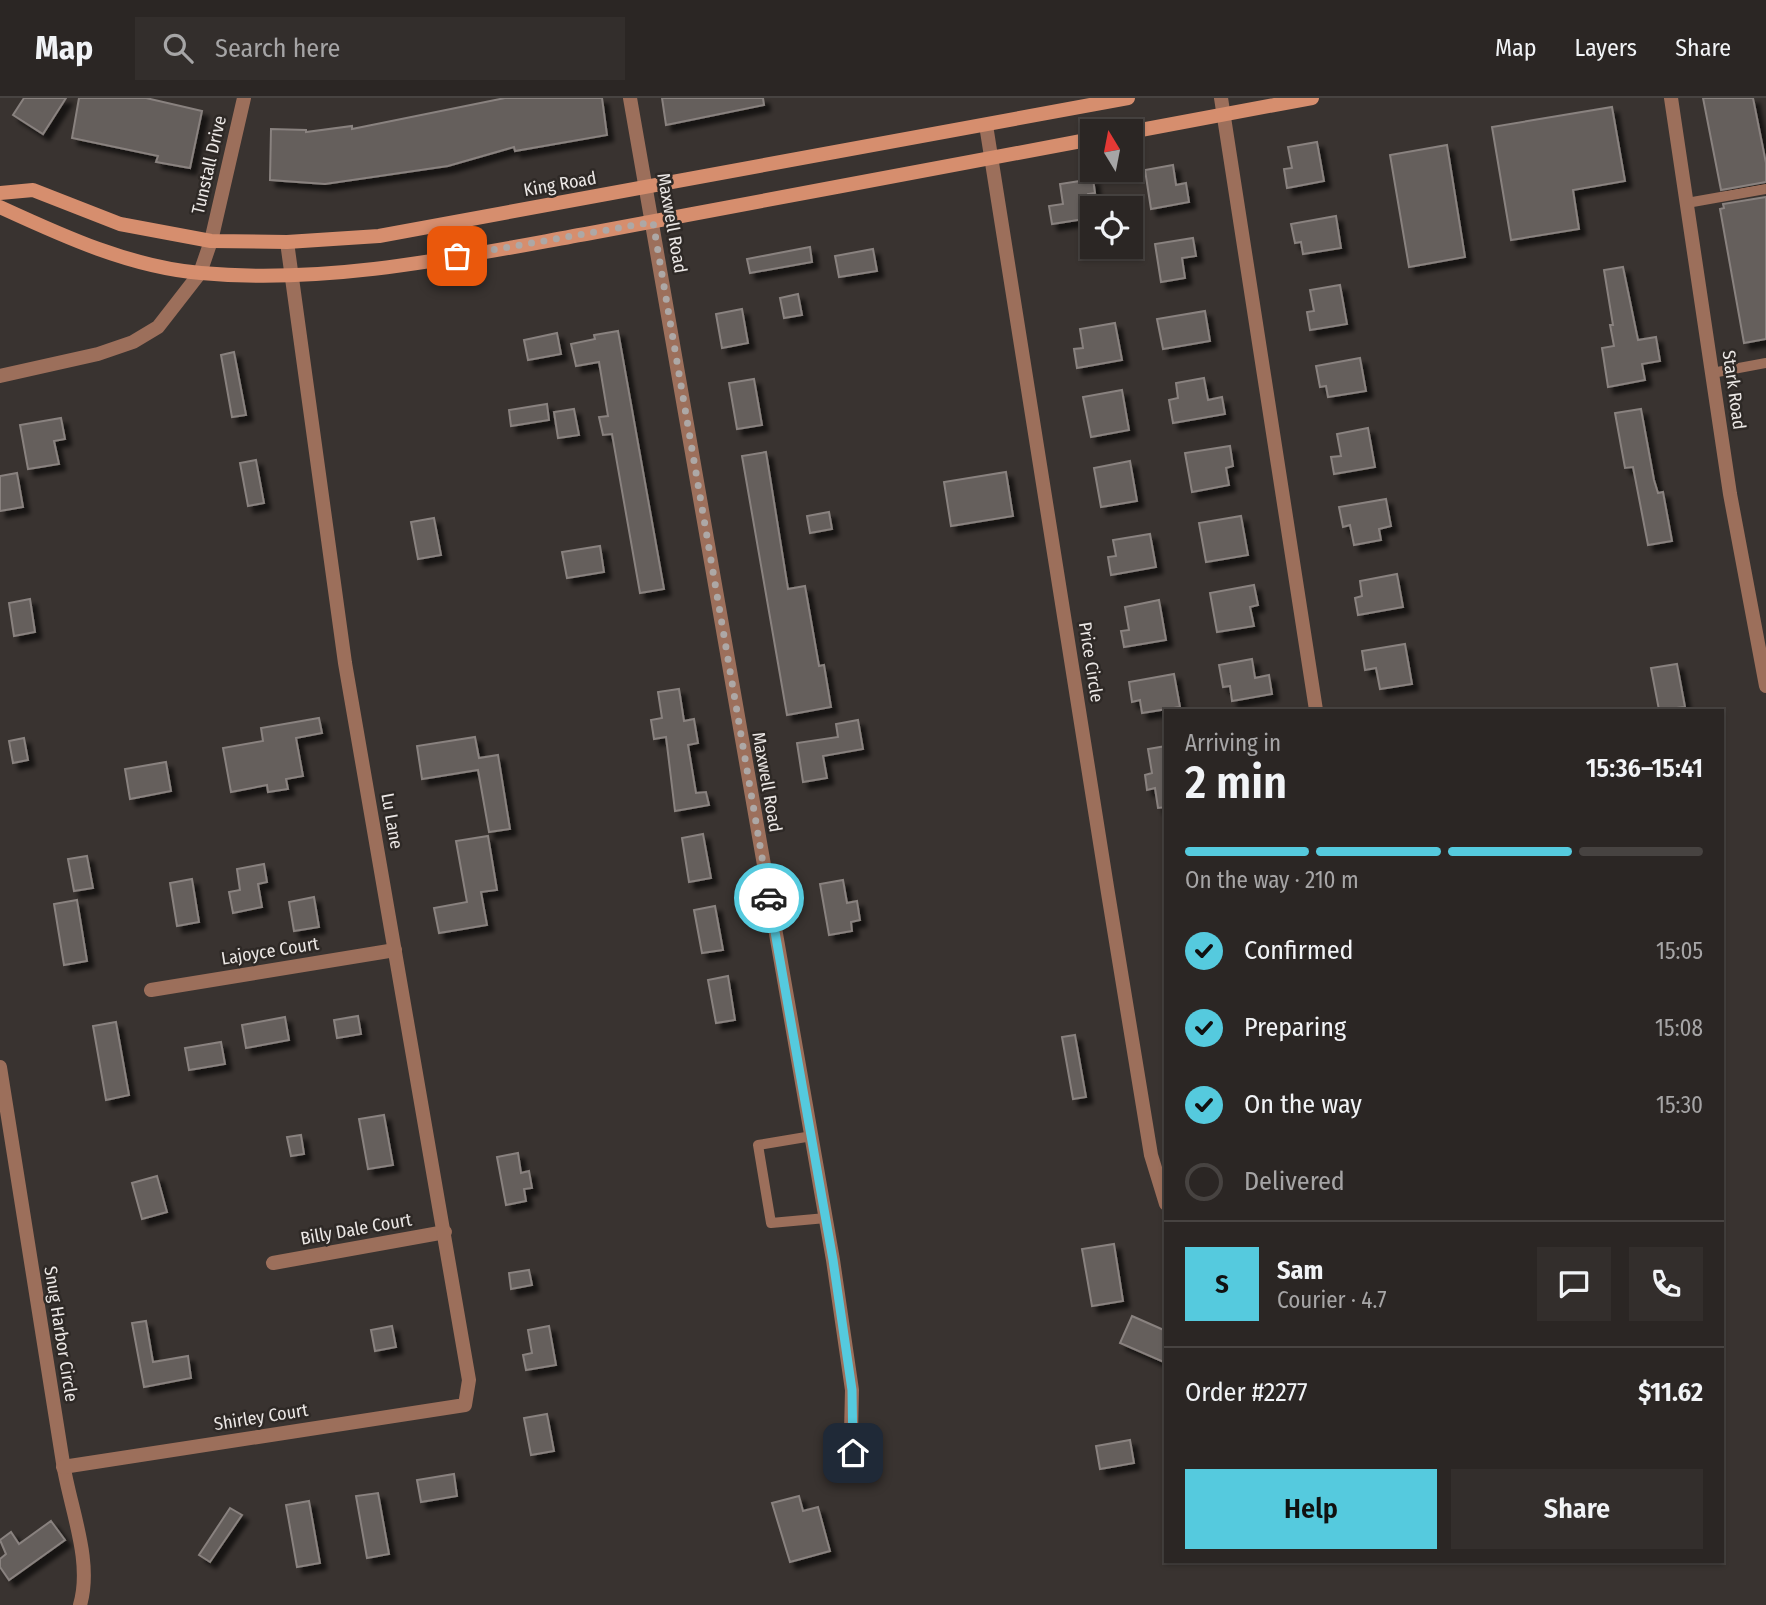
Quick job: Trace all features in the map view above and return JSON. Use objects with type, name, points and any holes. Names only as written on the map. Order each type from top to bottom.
[{"type":"street","name":"Tunstall Drive","points":[[0,376],[60,365],[133,342],[158,327],[200,273],[211,241],[244,98]]},
{"type":"street","name":"Maxwell Road","points":[[630,98],[736,717],[826,1218],[852,1390],[850,1433],[856,1473]]},
{"type":"street","name":"King Road","points":[[0,193],[33,190],[120,224],[211,241],[286,243],[379,236],[1128,98]]},
{"type":"street","points":[[1221,98],[1316,709]]},
{"type":"street","points":[[1143,130],[1312,98]]},
{"type":"street","name":"Stark Road","points":[[1671,98],[1730,494],[1766,687]]},
{"type":"street","name":"Price Circle","points":[[986,125],[1108,893],[1152,1155],[1164,1197]]},
{"type":"street","points":[[0,207],[71,240],[116,254],[200,273],[289,275],[407,265],[653,222],[1080,141]]},
{"type":"street","name":"Lu Lane","points":[[286,243],[345,663],[469,1380],[465,1405]]},
{"type":"street","name":"Lajoyce Court","points":[[151,990],[395,950]]},
{"type":"street","name":"Snug Harbor Circle","points":[[0,1067],[63,1467],[83,1565],[85,1589],[80,1605]]},
{"type":"street","name":"Billy Dale Court","points":[[273,1263],[445,1232]]},
{"type":"street","name":"Shirley Court","points":[[63,1467],[465,1405]]},
{"type":"lane","points":[[1687,203],[1766,189]]},
{"type":"lane","points":[[1712,373],[1766,363]]},
{"type":"lane","points":[[811,1136],[758,1145],[771,1223],[826,1218]]},
{"type":"building","points":[[24,98],[66,98],[43,134],[13,115]]},
{"type":"building","points":[[79,98],[146,98],[202,111],[190,168],[156,162],[158,156],[72,138]]},
{"type":"building","points":[[505,98],[602,98],[607,135],[515,151],[514,147],[448,166],[325,184],[270,180],[271,129],[306,132],[352,126],[352,129]]},
{"type":"building","points":[[662,98],[763,98],[764,105],[666,125]]},
{"type":"building","points":[[1703,98],[1753,98],[1766,163],[1766,182],[1721,190]]},
{"type":"building","points":[[1612,107],[1625,181],[1573,190],[1579,229],[1511,240],[1492,127]]},
{"type":"building","points":[[1317,142],[1324,181],[1287,188],[1284,169],[1292,168],[1288,147]]},
{"type":"building","points":[[1447,145],[1465,257],[1409,267],[1390,155]]},
{"type":"building","points":[[1173,165],[1176,185],[1186,183],[1189,202],[1151,209],[1145,170]]},
{"type":"building","points":[[1093,182],[1095,193],[1080,196],[1080,220],[1052,224],[1049,206],[1063,204],[1060,184]]},
{"type":"building","points":[[1766,197],[1766,339],[1744,343],[1720,209],[1724,208],[1723,204]]},
{"type":"building","points":[[1336,216],[1341,248],[1303,254],[1301,242],[1295,243],[1291,224]]},
{"type":"building","points":[[1193,238],[1196,256],[1182,258],[1185,278],[1161,282],[1155,244]]},
{"type":"building","points":[[810,247],[812,262],[750,273],[747,259]]},
{"type":"building","points":[[873,249],[877,271],[839,277],[835,256]]},
{"type":"building","points":[[1623,267],[1638,340],[1656,337],[1660,361],[1642,364],[1645,380],[1608,387],[1602,348],[1614,346],[1604,270]]},
{"type":"building","points":[[1340,285],[1347,324],[1310,330],[1307,312],[1314,311],[1310,290]]},
{"type":"building","points":[[798,294],[802,315],[784,318],[780,298]]},
{"type":"building","points":[[742,309],[748,343],[722,348],[716,314]]},
{"type":"building","points":[[1205,311],[1210,341],[1163,349],[1157,319]]},
{"type":"building","points":[[1115,323],[1122,360],[1077,368],[1074,349],[1083,348],[1080,329]]},
{"type":"building","points":[[618,331],[664,589],[640,593],[612,434],[603,435],[599,417],[608,416],[599,362],[576,366],[571,344],[595,339],[594,335]]},
{"type":"building","points":[[557,333],[561,354],[528,360],[524,340]]},
{"type":"building","points":[[234,352],[246,415],[232,417],[221,355]]},
{"type":"building","points":[[1360,358],[1366,391],[1328,397],[1326,386],[1320,387],[1316,366]]},
{"type":"building","points":[[1204,378],[1208,400],[1222,397],[1225,414],[1173,423],[1169,400],[1178,398],[1176,383]]},
{"type":"building","points":[[754,379],[762,425],[737,429],[729,383]]},
{"type":"building","points":[[1122,390],[1129,430],[1091,437],[1083,397]]},
{"type":"building","points":[[547,404],[549,420],[511,426],[509,410]]},
{"type":"building","points":[[574,409],[579,435],[558,438],[554,412]]},
{"type":"building","points":[[1641,409],[1654,480],[1658,493],[1663,492],[1672,541],[1648,545],[1633,467],[1625,468],[1615,413]]},
{"type":"building","points":[[61,418],[65,439],[54,441],[59,464],[28,469],[20,425]]},
{"type":"building","points":[[1368,428],[1375,467],[1334,474],[1331,457],[1341,456],[1337,434]]},
{"type":"building","points":[[1230,446],[1233,466],[1226,468],[1229,485],[1192,492],[1185,453]]},
{"type":"building","points":[[766,452],[788,589],[805,586],[819,666],[824,665],[831,707],[787,715],[742,456]]},
{"type":"building","points":[[256,460],[264,503],[248,506],[240,463]]},
{"type":"building","points":[[1130,461],[1137,501],[1101,507],[1094,468]]},
{"type":"building","points":[[1006,472],[1013,516],[951,526],[944,482]]},
{"type":"building","points":[[17,473],[23,507],[0,511],[0,476]]},
{"type":"building","points":[[1386,499],[1391,526],[1379,529],[1381,540],[1354,545],[1350,525],[1343,527],[1339,507]]},
{"type":"building","points":[[829,512],[832,529],[810,533],[807,516]]},
{"type":"building","points":[[1241,516],[1248,555],[1206,562],[1199,523]]},
{"type":"building","points":[[434,518],[441,555],[418,559],[411,522]]},
{"type":"building","points":[[1150,534],[1156,567],[1111,575],[1108,557],[1116,556],[1113,540]]},
{"type":"building","points":[[600,546],[604,572],[567,578],[562,552]]},
{"type":"building","points":[[1397,574],[1403,607],[1358,615],[1355,598],[1362,596],[1360,581]]},
{"type":"building","points":[[1254,585],[1258,605],[1250,607],[1254,626],[1217,632],[1210,593]]},
{"type":"building","points":[[30,599],[35,632],[14,636],[9,603]]},
{"type":"building","points":[[1159,600],[1166,640],[1124,647],[1121,631],[1129,630],[1125,607]]},
{"type":"building","points":[[1405,644],[1412,684],[1380,689],[1376,668],[1365,670],[1362,651]]},
{"type":"building","points":[[1252,659],[1255,678],[1269,675],[1272,694],[1232,701],[1230,686],[1223,687],[1219,665]]},
{"type":"building","points":[[1677,664],[1685,707],[1659,709],[1651,668]]},
{"type":"building","points":[[1174,674],[1180,707],[1142,713],[1140,700],[1132,702],[1129,682]]},
{"type":"building","points":[[679,689],[684,721],[694,719],[698,743],[688,745],[696,793],[706,792],[709,805],[675,811],[666,737],[654,739],[651,720],[662,718],[658,692]]},
{"type":"building","points":[[319,718],[322,733],[296,738],[303,776],[286,779],[288,789],[268,792],[267,785],[231,792],[223,748],[263,741],[261,728]]},
{"type":"building","points":[[858,720],[863,749],[823,756],[827,778],[803,782],[797,743],[838,737],[836,724]]},
{"type":"building","points":[[475,737],[479,758],[498,755],[510,829],[489,832],[478,770],[422,779],[417,746]]},
{"type":"building","points":[[24,738],[28,760],[13,763],[9,741]]},
{"type":"building","points":[[1164,746],[1164,807],[1158,808],[1155,788],[1147,790],[1145,775],[1152,773],[1148,749]]},
{"type":"building","points":[[166,762],[171,791],[130,799],[125,769]]},
{"type":"building","points":[[703,834],[711,878],[689,882],[682,838]]},
{"type":"building","points":[[488,836],[497,890],[481,892],[487,925],[439,933],[434,908],[467,902],[456,841]]},
{"type":"building","points":[[87,856],[93,888],[74,891],[68,859]]},
{"type":"building","points":[[264,864],[267,882],[258,884],[262,907],[233,913],[229,892],[240,890],[237,869]]},
{"type":"building","points":[[192,879],[199,922],[177,926],[170,883]]},
{"type":"building","points":[[843,880],[847,903],[857,901],[860,920],[851,922],[852,931],[829,935],[820,884]]},
{"type":"building","points":[[314,897],[319,927],[294,931],[289,902]]},
{"type":"building","points":[[77,900],[87,961],[64,965],[54,904]]},
{"type":"building","points":[[715,906],[723,950],[702,953],[694,910]]},
{"type":"building","points":[[728,976],[735,1020],[716,1023],[708,980]]},
{"type":"building","points":[[358,1016],[361,1034],[337,1038],[334,1020]]},
{"type":"building","points":[[285,1017],[289,1040],[246,1048],[242,1025]]},
{"type":"building","points":[[116,1022],[129,1095],[106,1100],[93,1026]]},
{"type":"building","points":[[1075,1035],[1086,1097],[1073,1099],[1062,1037]]},
{"type":"building","points":[[221,1042],[225,1064],[189,1070],[185,1048]]},
{"type":"building","points":[[384,1115],[393,1165],[368,1169],[359,1119]]},
{"type":"building","points":[[301,1135],[304,1154],[291,1156],[287,1137]]},
{"type":"building","points":[[518,1153],[521,1173],[529,1171],[532,1188],[524,1189],[526,1201],[506,1205],[497,1157]]},
{"type":"building","points":[[157,1176],[167,1212],[142,1219],[132,1183]]},
{"type":"building","points":[[1114,1244],[1123,1301],[1092,1306],[1082,1249]]},
{"type":"building","points":[[529,1270],[532,1285],[511,1289],[509,1273]]},
{"type":"building","points":[[1132,1316],[1164,1330],[1164,1362],[1120,1343]]},
{"type":"building","points":[[146,1321],[153,1362],[188,1356],[191,1378],[144,1387],[132,1323]]},
{"type":"building","points":[[392,1326],[396,1347],[375,1351],[371,1330]]},
{"type":"building","points":[[549,1326],[556,1365],[526,1370],[523,1355],[532,1353],[528,1330]]},
{"type":"building","points":[[547,1414],[554,1451],[531,1455],[524,1418]]},
{"type":"building","points":[[1130,1440],[1134,1463],[1100,1469],[1096,1446]]},
{"type":"building","points":[[454,1474],[457,1496],[421,1502],[417,1480]]},
{"type":"building","points":[[378,1493],[389,1554],[367,1558],[356,1496]]},
{"type":"building","points":[[799,1496],[803,1511],[818,1507],[830,1551],[790,1562],[772,1503]]},
{"type":"building","points":[[309,1501],[320,1563],[297,1567],[286,1505]]},
{"type":"building","points":[[230,1508],[242,1515],[210,1562],[199,1555]]},
{"type":"building","points":[[51,1521],[65,1540],[9,1580],[0,1567],[0,1559],[6,1554],[0,1540],[11,1532],[19,1544]]},
{"type":"way so far","points":[[457,256],[653,222],[769,898]]},
{"type":"route","points":[[769,898],[833,1260],[852,1390],[850,1433],[853,1453]]}]
